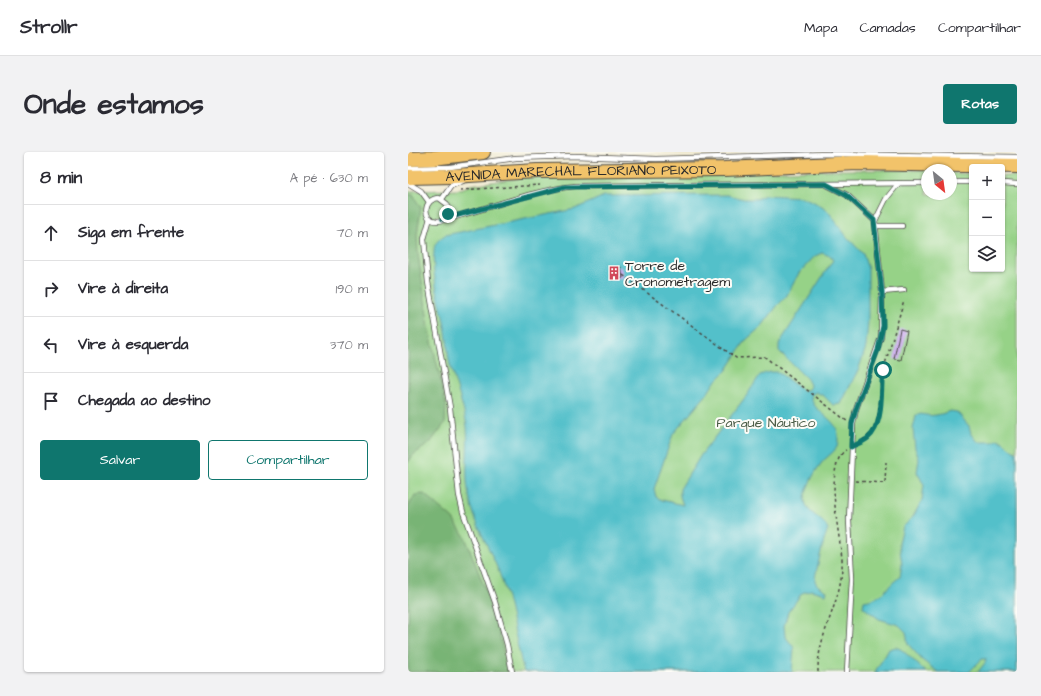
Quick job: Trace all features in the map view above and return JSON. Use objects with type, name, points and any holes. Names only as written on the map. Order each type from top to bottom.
[{"type":"main road","name":"AVENIDA MARECHAL FLORIANO PEIXOTO","points":[[408,159],[433,158],[483,152]]},
{"type":"main road","name":"AVENIDA MARECHAL FLORIANO PEIXOTO","points":[[408,178],[537,171],[724,169],[858,163],[1010,163]]},
{"type":"lane","points":[[408,168],[450,167],[516,158],[542,157],[610,156],[656,158],[828,154],[1010,163],[1017,157]]},
{"type":"lane","points":[[442,199],[451,186],[456,183],[497,173]]},
{"type":"lane","points":[[957,182],[969,182]]},
{"type":"lane","points":[[408,183],[421,191],[428,202]]},
{"type":"lane","points":[[430,218],[436,220],[443,219],[565,187],[921,183]]},
{"type":"lane","points":[[1005,183],[1017,184]]},
{"type":"lane","points":[[826,184],[846,195],[875,223],[902,226]]},
{"type":"lane","points":[[847,672],[852,579],[848,520],[852,424],[882,337],[882,292],[875,223],[886,199],[898,184]]},
{"type":"lane","points":[[443,219],[448,210],[447,204],[442,199],[435,198],[428,202],[426,208],[430,218],[424,239],[426,268],[450,408],[459,495],[463,512],[495,602],[507,645],[512,672]]},
{"type":"lane","points":[[882,292],[904,290]]},
{"type":"path","points":[[623,275],[736,358],[765,357],[852,424]]},
{"type":"path","points":[[818,672],[822,641],[842,582],[841,543],[833,490],[839,457],[851,447],[867,438],[877,423],[883,370],[904,300]]},
{"type":"path","points":[[850,481],[885,483],[886,462]]},
{"type":"green space","name":"Parque Náutico","points":[[826,170],[921,170],[921,200],[957,200],[957,173],[969,174],[969,272],[1005,272],[1005,176],[1017,176],[1017,672],[408,672],[408,191],[458,190],[471,185],[527,177]]},
{"type":"green space","points":[[408,194],[413,195],[421,208],[417,234],[418,254],[429,328],[446,405],[445,423],[430,443],[413,455],[408,463]]},
{"type":"green space","points":[[424,494],[453,519],[465,537],[495,615],[508,672],[408,672],[408,508],[415,495]]},
{"type":"water","points":[[727,195],[744,199],[757,199],[765,195],[802,197],[814,202],[828,211],[847,237],[863,254],[868,269],[868,322],[866,347],[859,368],[841,404],[833,405],[824,396],[816,392],[811,395],[815,406],[833,423],[836,428],[838,442],[837,447],[815,473],[805,497],[806,506],[826,525],[828,529],[816,572],[815,581],[820,587],[827,591],[826,594],[811,590],[802,593],[788,612],[784,626],[785,636],[794,648],[792,672],[524,672],[503,584],[471,506],[467,479],[466,420],[449,361],[446,332],[434,272],[434,249],[440,238],[445,235],[575,209],[604,196]],"holes":[[[822,253],[830,256],[833,260],[779,344],[779,351],[807,379],[810,385],[809,389],[803,391],[778,372],[769,372],[760,375],[747,395],[701,455],[680,489],[680,496],[683,505],[656,497],[654,489],[673,434],[707,394],[714,383],[726,371],[746,340],[762,326],[786,297],[799,273],[815,256]]]},
{"type":"water","points":[[950,411],[957,412],[969,426],[971,433],[978,442],[993,442],[999,439],[1017,453],[1017,672],[978,672],[985,663],[986,659],[982,659],[969,672],[938,672],[922,660],[908,644],[906,632],[899,625],[879,619],[863,607],[864,601],[876,598],[900,577],[902,564],[899,543],[903,527],[913,517],[922,500],[924,485],[917,472],[919,459],[915,448],[913,429],[916,416],[921,414],[943,414]]},
{"type":"water","points":[[896,647],[902,650],[926,672],[875,672],[889,649]]},
{"type":"building","name":"Torre de Cronometragem","points":[[621,267],[623,278],[612,280],[610,269]]},
{"type":"building","points":[[900,329],[907,331],[901,360],[894,359]]},
{"type":"place","name":"Torre de Cronometragem","points":[[614,273]]},
{"type":"route","points":[[448,214],[443,219],[542,192],[576,186],[826,184],[836,188],[861,207],[874,220],[876,226],[882,292],[882,337],[856,409],[852,424],[851,447],[867,438],[875,427],[878,419],[883,370]]}]
